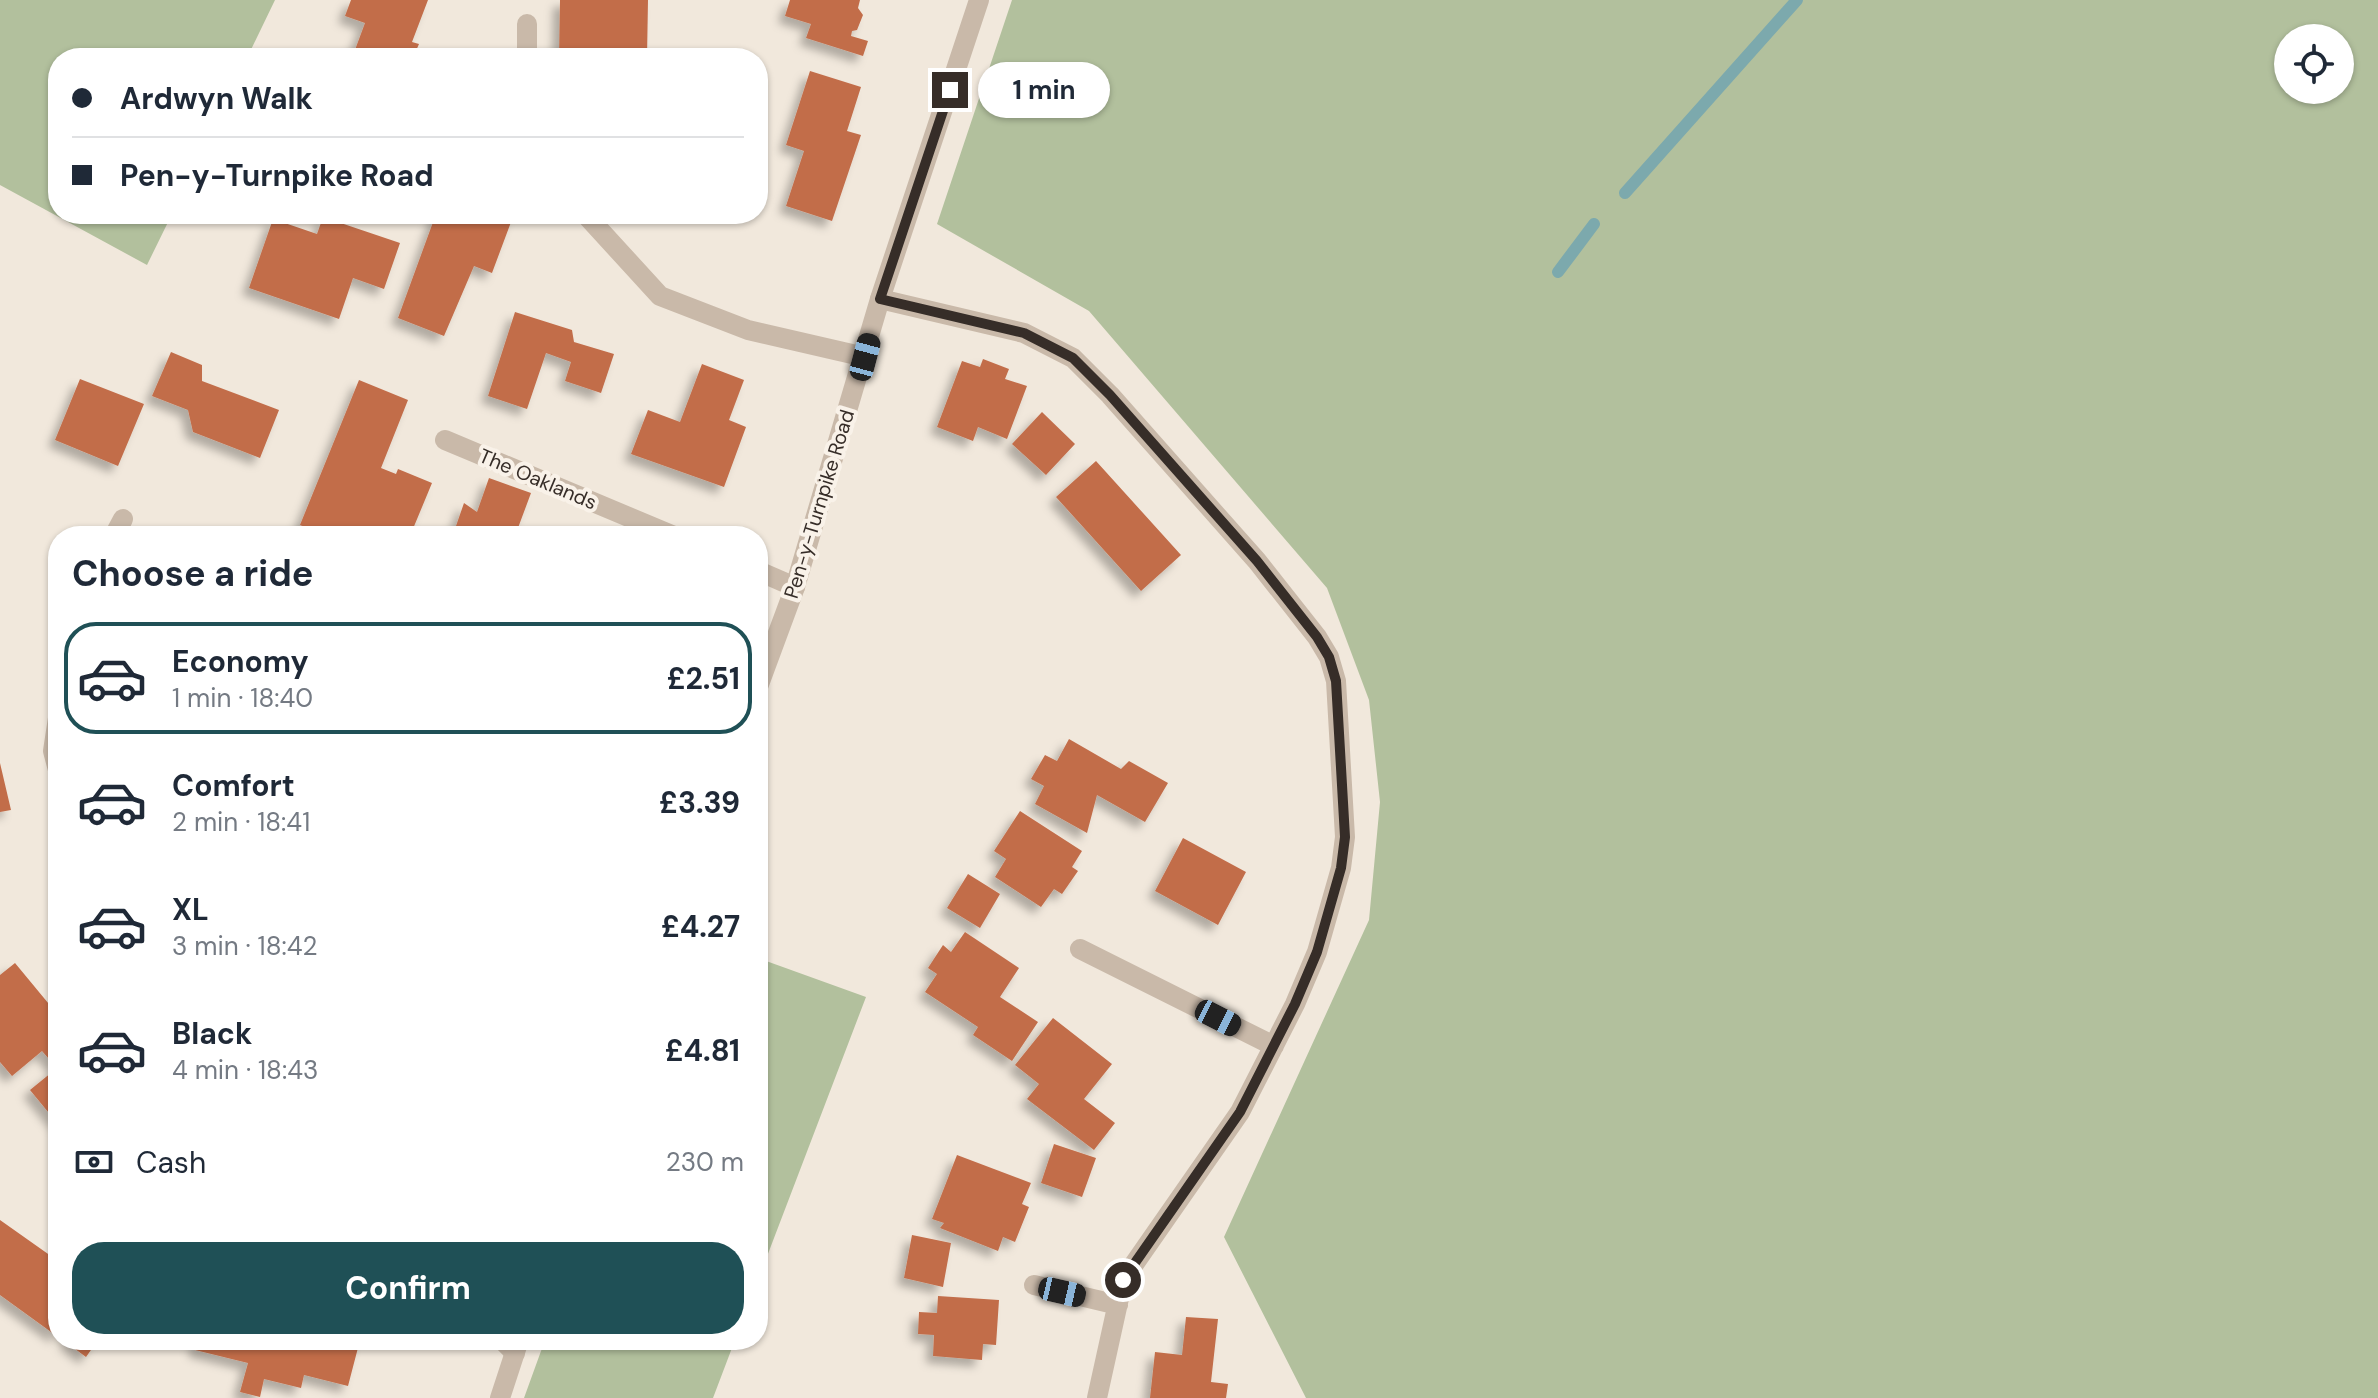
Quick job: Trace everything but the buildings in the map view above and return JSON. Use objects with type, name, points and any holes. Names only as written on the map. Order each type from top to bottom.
[{"type":"street","name":"Pen-y-Turnpike Road","points":[[768,660],[795,587],[880,299],[979,0]]},
{"type":"street","points":[[527,24],[527,48]]},
{"type":"street","points":[[594,224],[660,296],[748,330],[865,357]]},
{"type":"street","points":[[880,299],[1024,333],[1073,358],[1110,395],[1257,561],[1317,637],[1329,657],[1336,681],[1345,837],[1341,868],[1317,952],[1240,1112],[1123,1280],[1097,1398]]},
{"type":"street","name":"The Oaklands","points":[[445,440],[650,526]]},
{"type":"street","points":[[768,575],[795,587]]},
{"type":"street","points":[[1080,949],[1274,1046]]},
{"type":"street","points":[[1034,1285],[1118,1305]]},
{"type":"street","points":[[500,1398],[511,1350]]},
{"type":"green space","points":[[0,0],[275,0],[252,48],[48,48],[48,211],[0,185]]},
{"type":"green space","points":[[1012,0],[2378,0],[2378,1398],[1306,1398],[1224,1237],[1369,920],[1380,802],[1369,700],[1327,588],[1089,311],[937,224]]},
{"type":"green space","points":[[72,224],[167,224],[147,265]]},
{"type":"green space","points":[[768,962],[866,997],[768,1254]]},
{"type":"green space","points":[[541,1350],[731,1350],[713,1398],[524,1398]]},
{"type":"waterway","points":[[1625,193],[1797,0]]},
{"type":"waterway","points":[[1558,272],[1594,224]]},
{"type":"route","points":[[950,90],[880,299],[1000,325],[1051,345],[1073,358],[1110,395],[1257,561],[1317,637],[1329,657],[1336,681],[1345,837],[1334,898],[1317,952],[1295,1004],[1240,1112],[1123,1280]]}]
